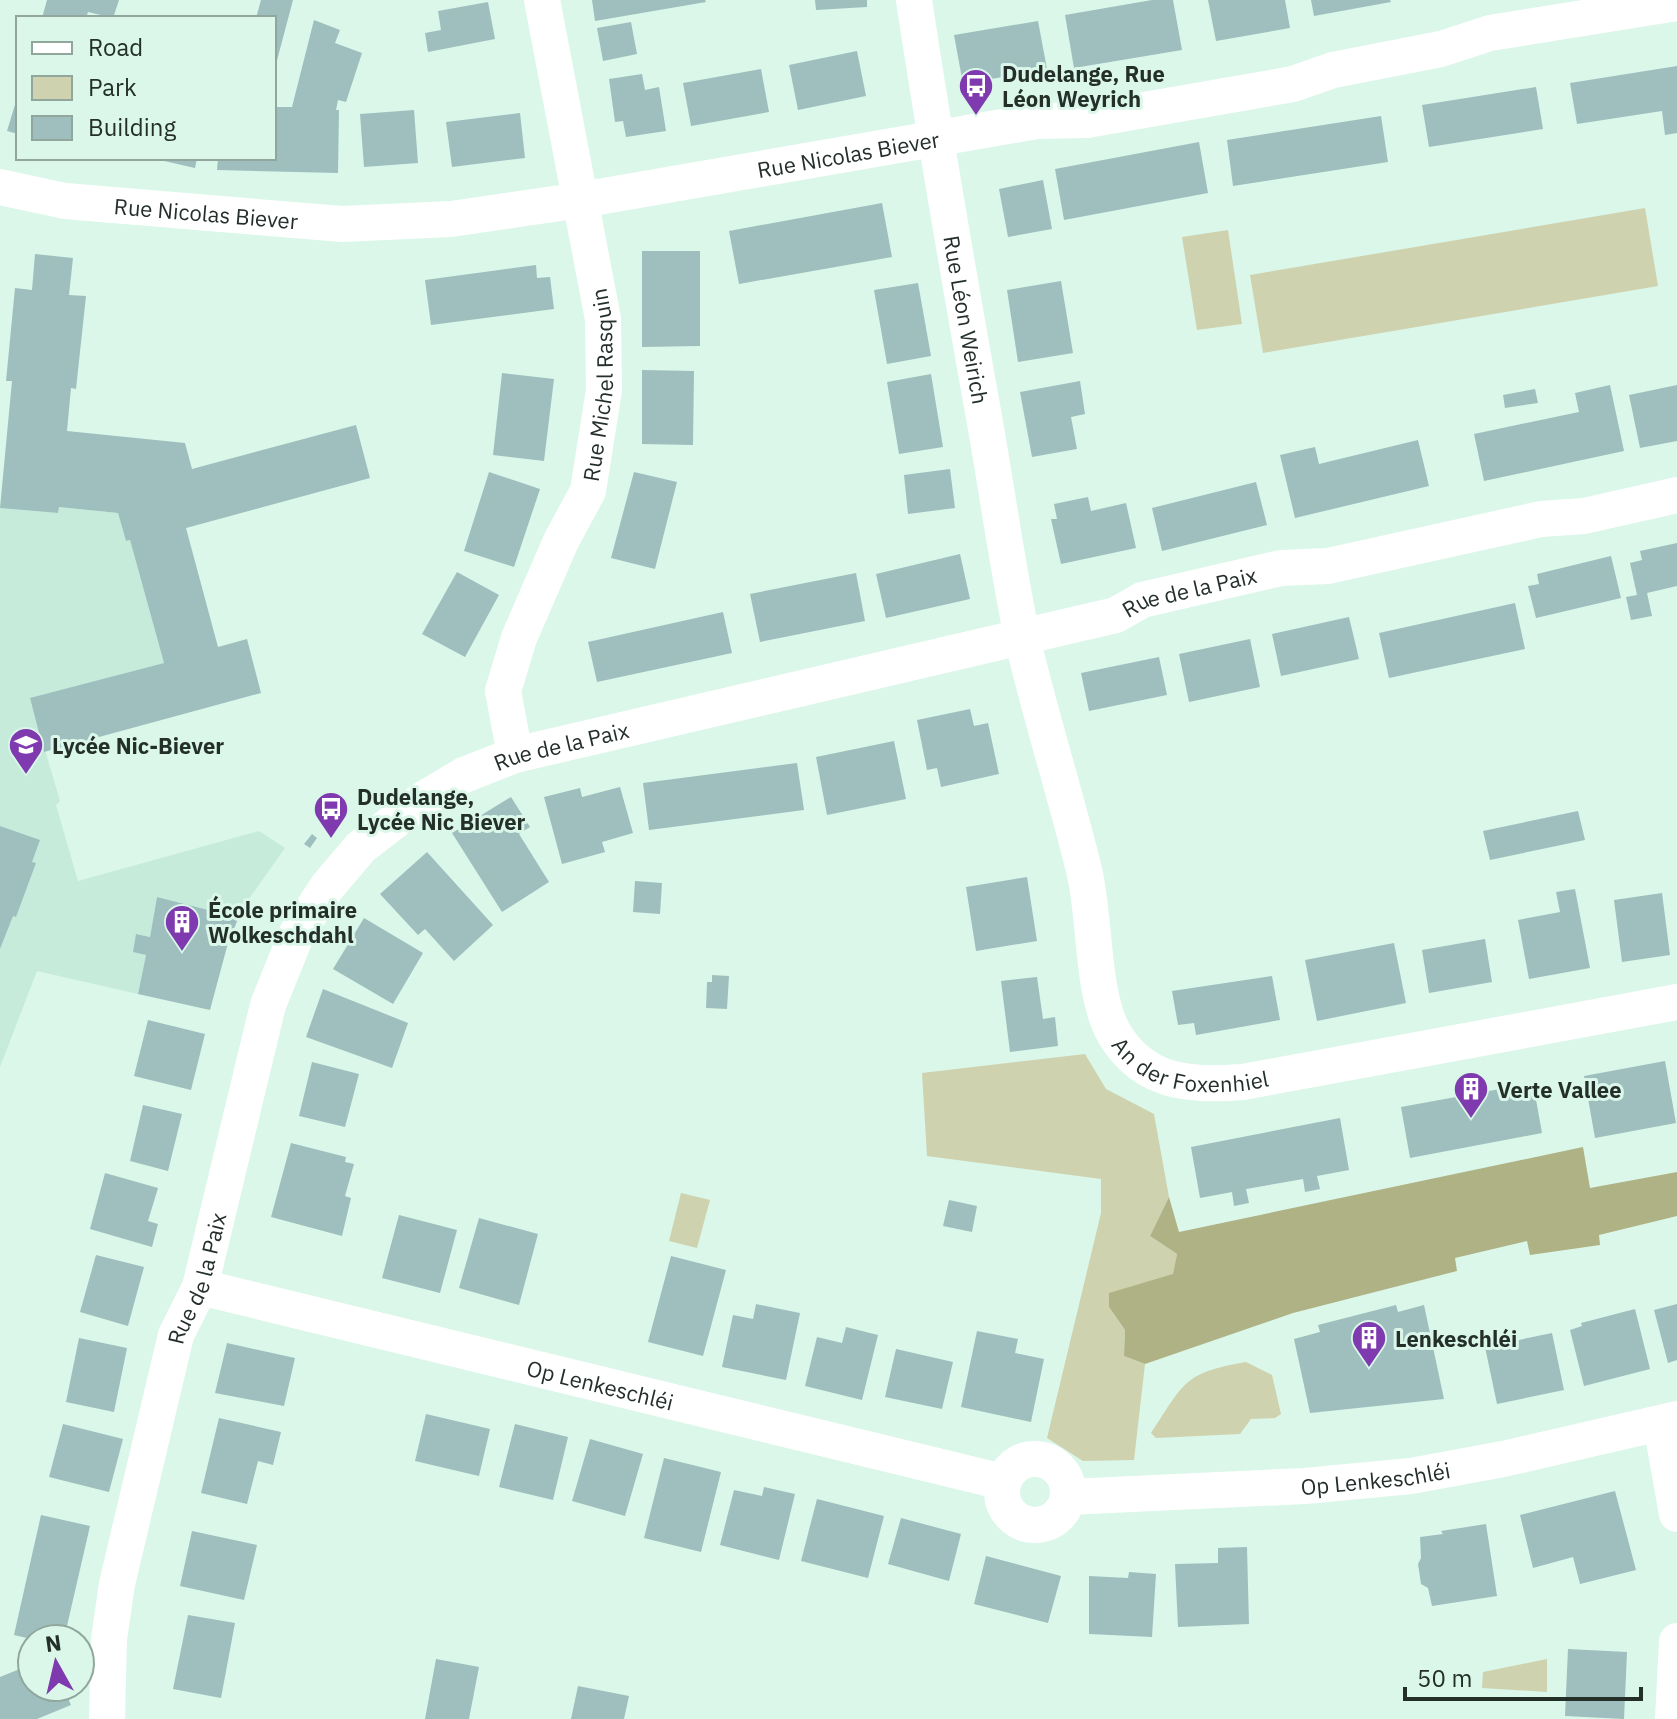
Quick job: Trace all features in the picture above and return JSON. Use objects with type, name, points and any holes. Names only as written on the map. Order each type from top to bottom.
[{"type":"street","name":"Rue Michel Rasquin","points":[[515,755],[503,691],[519,638],[561,541],[588,491],[604,390],[603,319],[542,0]]},
{"type":"street","name":"Rue Léon Weirich","points":[[914,0],[934,138],[1022,637]]},
{"type":"street","name":"Rue Nicolas Biever","points":[[5,189],[65,201],[342,224],[451,219],[581,200],[1037,121],[1087,120],[1293,84],[1333,70],[1441,49],[1490,33],[1677,3]]},
{"type":"street","name":"Rue de la Paix","points":[[107,1719],[109,1639],[117,1584],[176,1335],[200,1287],[268,1005],[297,933],[327,887],[361,847],[443,787],[464,775],[515,755],[1116,615],[1142,600],[1281,568],[1328,566],[1541,519],[1584,516],[1677,495]]},
{"type":"street","name":"An der Foxenhiel","points":[[1022,637],[1085,874],[1105,1016],[1130,1055],[1148,1068],[1171,1080],[1202,1085],[1243,1082],[1677,1002]]},
{"type":"street","name":"Op Lenkeschléi","points":[[200,1287],[1003,1482]]},
{"type":"street","name":"Op Lenkeschléi","points":[[1068,1497],[1305,1486],[1411,1476],[1503,1459],[1669,1421]]},
{"type":"street","points":[[1669,1421],[1677,1514]]},
{"type":"street","points":[[1023,1460],[1044,1460],[1060,1469],[1068,1487],[1068,1497],[1058,1516],[1038,1525],[1028,1524],[1009,1513],[1001,1493],[1003,1482],[1007,1473],[1023,1460]]},
{"type":"street","points":[[1673,1719],[1677,1641]]},
{"type":"shaded area","name":"Lycée Nic-Biever","points":[[59,507],[118,513],[126,541],[130,540],[164,663],[30,699],[60,801],[56,805],[78,881],[259,831],[285,848],[236,917],[157,897],[150,937],[136,934],[146,955],[138,994],[37,971],[0,1067],[0,508],[58,513]]},
{"type":"shaded area","points":[[1583,1147],[1590,1188],[1677,1172],[1677,1216],[1599,1235],[1600,1245],[1530,1255],[1527,1241],[1455,1258],[1457,1271],[1293,1313],[1145,1364],[1124,1356],[1125,1330],[1109,1307],[1109,1293],[1173,1274],[1177,1254],[1150,1236],[1169,1197],[1179,1232]]},
{"type":"green space","points":[[1645,208],[1658,286],[1263,353],[1250,275]]},
{"type":"green space","points":[[1228,230],[1242,324],[1197,330],[1182,237]]},
{"type":"green space","points":[[1085,1054],[1106,1089],[1154,1114],[1169,1197],[1150,1236],[1177,1254],[1173,1275],[1109,1307],[1125,1330],[1124,1356],[1145,1364],[1134,1460],[1083,1461],[1047,1438],[1101,1213],[1101,1179],[927,1156],[922,1073]]},
{"type":"green space","points":[[681,1193],[710,1200],[697,1248],[669,1241]]},
{"type":"green space","points":[[1246,1362],[1272,1375],[1281,1414],[1275,1418],[1251,1419],[1240,1434],[1156,1438],[1151,1433],[1188,1382],[1209,1371]]},
{"type":"green space","points":[[1547,1659],[1547,1692],[1482,1688],[1483,1672]]},
{"type":"building","points":[[47,0],[119,0],[114,16],[88,12],[87,16],[43,16]]},
{"type":"building","points":[[261,0],[293,0],[276,64],[276,16],[257,16]]},
{"type":"building","points":[[592,0],[705,0],[706,2],[595,21]]},
{"type":"building","points":[[815,0],[867,0],[867,7],[816,10]]},
{"type":"building","points":[[1152,0],[1173,0],[1182,50],[1074,68],[1065,15]]},
{"type":"building","points":[[1208,0],[1285,0],[1290,28],[1216,41]]},
{"type":"building","points":[[1311,0],[1390,0],[1391,2],[1314,16]]},
{"type":"building","points":[[488,2],[495,39],[428,52],[425,33],[441,30],[438,11]]},
{"type":"building","points":[[314,20],[340,30],[335,43],[362,53],[346,102],[338,100],[336,110],[339,110],[338,173],[217,170],[218,160],[276,160],[276,107],[292,107]]},
{"type":"building","points":[[1038,21],[1047,69],[963,84],[954,35]]},
{"type":"building","points":[[631,22],[637,54],[603,61],[597,28]]},
{"type":"building","points":[[857,51],[866,96],[798,110],[789,65]]},
{"type":"building","points":[[1677,66],[1677,133],[1665,135],[1662,111],[1577,124],[1570,83]]},
{"type":"building","points":[[761,69],[769,112],[691,126],[683,83]]},
{"type":"building","points":[[642,74],[645,90],[659,87],[666,131],[626,137],[623,121],[615,122],[609,79]]},
{"type":"building","points":[[1536,87],[1543,129],[1429,147],[1422,105]]},
{"type":"building","points":[[16,101],[16,133],[7,131]]},
{"type":"building","points":[[414,110],[418,163],[364,167],[360,114]]},
{"type":"building","points":[[520,113],[525,158],[452,167],[446,122]]},
{"type":"building","points":[[1381,116],[1388,162],[1233,186],[1227,140]]},
{"type":"building","points":[[1199,142],[1208,193],[1064,220],[1055,169]]},
{"type":"building","points":[[160,160],[197,160],[195,168]]},
{"type":"building","points":[[1043,180],[1052,229],[1008,237],[999,189]]},
{"type":"building","points":[[882,203],[892,257],[739,284],[729,231]]},
{"type":"building","points":[[642,251],[700,251],[700,346],[642,347]]},
{"type":"building","points":[[35,254],[73,258],[69,295],[86,296],[76,389],[71,388],[67,431],[185,443],[192,469],[356,425],[370,478],[186,528],[218,647],[247,639],[261,693],[44,752],[30,698],[164,663],[130,540],[126,541],[118,513],[59,507],[58,513],[0,508],[12,381],[6,381],[15,288],[32,290]]},
{"type":"building","points":[[536,265],[537,278],[550,277],[554,309],[431,325],[425,280]]},
{"type":"building","points":[[1061,281],[1073,353],[1018,362],[1007,290]]},
{"type":"building","points":[[918,283],[931,356],[887,364],[874,290]]},
{"type":"building","points":[[642,370],[694,371],[693,445],[642,444]]},
{"type":"building","points":[[502,373],[554,379],[544,461],[493,455]]},
{"type":"building","points":[[931,374],[943,447],[899,454],[887,382]]},
{"type":"building","points":[[1080,381],[1085,414],[1071,417],[1077,449],[1032,457],[1020,392]]},
{"type":"building","points":[[1610,385],[1624,451],[1484,481],[1474,434],[1579,412],[1575,393]]},
{"type":"building","points":[[1677,385],[1677,441],[1640,448],[1629,395]]},
{"type":"building","points":[[1535,389],[1538,403],[1505,408],[1503,395]]},
{"type":"building","points":[[1418,440],[1429,486],[1295,518],[1280,455],[1315,447],[1319,464]]},
{"type":"building","points":[[950,469],[955,508],[908,514],[904,475]]},
{"type":"building","points":[[489,472],[540,489],[514,567],[464,551]]},
{"type":"building","points":[[634,472],[677,482],[655,569],[611,558]]},
{"type":"building","points":[[1256,482],[1267,525],[1162,551],[1152,508]]},
{"type":"building","points":[[1088,497],[1091,511],[1126,503],[1136,548],[1061,564],[1051,519],[1057,519],[1054,504]]},
{"type":"building","points":[[1677,543],[1677,586],[1647,593],[1652,616],[1631,620],[1626,597],[1637,595],[1630,563],[1642,560],[1640,551]]},
{"type":"building","points":[[960,554],[970,599],[886,618],[876,574]]},
{"type":"building","points":[[1611,556],[1621,598],[1536,618],[1528,586],[1539,584],[1537,574]]},
{"type":"building","points":[[457,572],[499,595],[465,657],[422,634]]},
{"type":"building","points":[[856,573],[865,621],[760,642],[750,594]]},
{"type":"building","points":[[1515,603],[1525,649],[1389,678],[1379,633]]},
{"type":"building","points":[[723,612],[732,653],[597,682],[588,642]]},
{"type":"building","points":[[1349,617],[1359,659],[1281,676],[1272,634]]},
{"type":"building","points":[[1250,639],[1260,687],[1189,702],[1179,654]]},
{"type":"building","points":[[1159,657],[1167,695],[1089,711],[1081,673]]},
{"type":"building","points":[[970,709],[974,726],[988,723],[999,774],[941,787],[937,768],[927,770],[917,720]]},
{"type":"building","points":[[894,741],[906,799],[827,815],[816,757]]},
{"type":"building","points":[[797,763],[804,810],[649,830],[643,783]]},
{"type":"building","points":[[620,787],[633,833],[602,842],[605,852],[562,864],[544,797],[580,788],[582,797]]},
{"type":"building","points":[[511,797],[530,827],[519,834],[549,882],[502,912],[452,833]]},
{"type":"building","points":[[1578,811],[1585,840],[1490,860],[1483,831]]},
{"type":"building","points":[[0,826],[40,840],[32,862],[36,863],[16,917],[13,916],[0,949]]},
{"type":"building","points":[[312,834],[317,838],[310,848],[304,844]]},
{"type":"building","points":[[427,852],[493,925],[454,961],[425,929],[418,935],[380,894]]},
{"type":"building","points":[[1027,877],[1037,941],[976,951],[966,887]]},
{"type":"building","points":[[635,881],[662,883],[660,914],[633,912]]},
{"type":"building","points":[[1575,889],[1590,968],[1529,979],[1518,920],[1560,912],[1556,892]]},
{"type":"building","points":[[1662,893],[1670,955],[1622,962],[1614,900]]},
{"type":"building","name":"École primaire Wolkeschdahl","points":[[157,897],[236,917],[241,912],[228,943],[210,1010],[138,994],[146,955],[133,952],[136,934],[150,937]]},
{"type":"building","points":[[364,918],[423,953],[393,1004],[333,969]]},
{"type":"building","points":[[1485,939],[1492,982],[1429,993],[1422,950]]},
{"type":"building","points":[[1394,943],[1406,1003],[1317,1021],[1305,960]]},
{"type":"building","points":[[712,975],[729,976],[727,1009],[706,1008],[707,982],[712,982]]},
{"type":"building","points":[[1272,976],[1280,1020],[1196,1035],[1194,1023],[1178,1025],[1172,991]]},
{"type":"building","points":[[1037,977],[1043,1019],[1055,1017],[1058,1046],[1010,1052],[1001,981]]},
{"type":"building","points":[[323,989],[408,1023],[392,1068],[306,1037]]},
{"type":"building","points":[[148,1020],[205,1034],[191,1090],[134,1076]]},
{"type":"building","points":[[1665,1061],[1676,1123],[1595,1138],[1584,1076]]},
{"type":"building","points":[[312,1062],[359,1074],[345,1127],[299,1116]]},
{"type":"building","name":"Verte Vallee","points":[[1533,1083],[1542,1133],[1410,1158],[1401,1107]]},
{"type":"building","points":[[143,1105],[182,1114],[168,1171],[130,1161]]},
{"type":"building","points":[[1340,1118],[1349,1170],[1317,1176],[1320,1189],[1305,1192],[1303,1179],[1246,1189],[1249,1203],[1234,1206],[1232,1192],[1200,1198],[1191,1147]]},
{"type":"building","points":[[291,1143],[346,1157],[345,1162],[354,1164],[345,1196],[351,1198],[342,1236],[271,1217]]},
{"type":"building","points":[[105,1173],[158,1188],[148,1221],[158,1224],[152,1247],[90,1229]]},
{"type":"building","points":[[949,1200],[977,1206],[972,1232],[943,1226]]},
{"type":"building","points":[[399,1215],[457,1230],[440,1293],[382,1278]]},
{"type":"building","points":[[479,1218],[538,1234],[519,1305],[459,1288]]},
{"type":"building","points":[[96,1255],[144,1267],[128,1326],[80,1312]]},
{"type":"building","points":[[671,1256],[726,1270],[703,1356],[648,1342]]},
{"type":"building","points":[[756,1304],[800,1313],[786,1380],[722,1367],[733,1315],[753,1319]]},
{"type":"building","points":[[1677,1304],[1677,1360],[1668,1363],[1654,1310]]},
{"type":"building","name":"Lenkeschléi","points":[[1396,1305],[1398,1312],[1424,1305],[1444,1399],[1310,1413],[1294,1339],[1320,1332],[1318,1325]]},
{"type":"building","points":[[1635,1309],[1650,1369],[1584,1386],[1570,1330],[1582,1326],[1581,1323]]},
{"type":"building","points":[[846,1327],[878,1335],[862,1400],[805,1386],[817,1337],[842,1343]]},
{"type":"building","points":[[977,1331],[1018,1339],[1015,1353],[1044,1359],[1031,1422],[961,1407]]},
{"type":"building","points":[[1552,1333],[1564,1390],[1497,1404],[1485,1347]]},
{"type":"building","points":[[79,1338],[127,1348],[114,1412],[66,1402]]},
{"type":"building","points":[[227,1343],[295,1358],[284,1406],[215,1393]]},
{"type":"building","points":[[896,1349],[953,1362],[942,1409],[885,1397]]},
{"type":"building","points":[[426,1414],[490,1429],[479,1476],[415,1461]]},
{"type":"building","points":[[219,1418],[281,1432],[273,1465],[258,1461],[247,1504],[201,1493]]},
{"type":"building","points":[[63,1424],[123,1439],[109,1492],[49,1477]]},
{"type":"building","points":[[515,1424],[568,1437],[553,1500],[499,1487]]},
{"type":"building","points":[[590,1439],[643,1454],[625,1516],[572,1501]]},
{"type":"building","points":[[664,1458],[721,1472],[701,1552],[644,1538]]},
{"type":"building","points":[[764,1487],[795,1494],[779,1560],[720,1545],[734,1490],[762,1496]]},
{"type":"building","points":[[1615,1491],[1636,1570],[1580,1584],[1573,1557],[1533,1568],[1520,1515]]},
{"type":"building","points":[[817,1499],[884,1516],[868,1578],[801,1561]]},
{"type":"building","points":[[41,1515],[90,1526],[68,1623],[17,1623]]},
{"type":"building","points":[[901,1518],[961,1534],[949,1581],[888,1564]]},
{"type":"building","points":[[1486,1524],[1497,1596],[1432,1606],[1428,1588],[1421,1584],[1418,1564],[1421,1558],[1420,1537]]},
{"type":"building","points":[[192,1531],[257,1545],[244,1600],[180,1586]]},
{"type":"building","points":[[1247,1547],[1249,1624],[1178,1627],[1175,1564],[1218,1563],[1218,1548]]},
{"type":"building","points":[[986,1556],[1061,1576],[1048,1623],[974,1604]]},
{"type":"building","points":[[1129,1572],[1156,1574],[1152,1637],[1089,1634],[1089,1576],[1128,1578]]},
{"type":"building","points":[[188,1615],[235,1623],[221,1698],[173,1689]]},
{"type":"building","points":[[1568,1649],[1627,1652],[1624,1719],[1565,1716]]},
{"type":"building","points":[[436,1659],[479,1667],[469,1719],[425,1719]]},
{"type":"building","points":[[16,1670],[16,1703],[71,1705],[37,1719],[0,1719],[0,1677]]},
{"type":"building","points":[[578,1686],[629,1696],[624,1719],[571,1719]]},
{"type":"place","name":"Dudelange, Rue Léon Weyrich","points":[[976,117]]},
{"type":"place","name":"Lycée Nic-Biever","points":[[26,776]]},
{"type":"place","name":"Dudelange, Lycée Nic Biever","points":[[331,840]]},
{"type":"place","name":"École primaire Wolkeschdahl","points":[[182,953]]},
{"type":"place","name":"Verte Vallee","points":[[1471,1120]]},
{"type":"place","name":"Lenkeschléi","points":[[1369,1369]]}]
